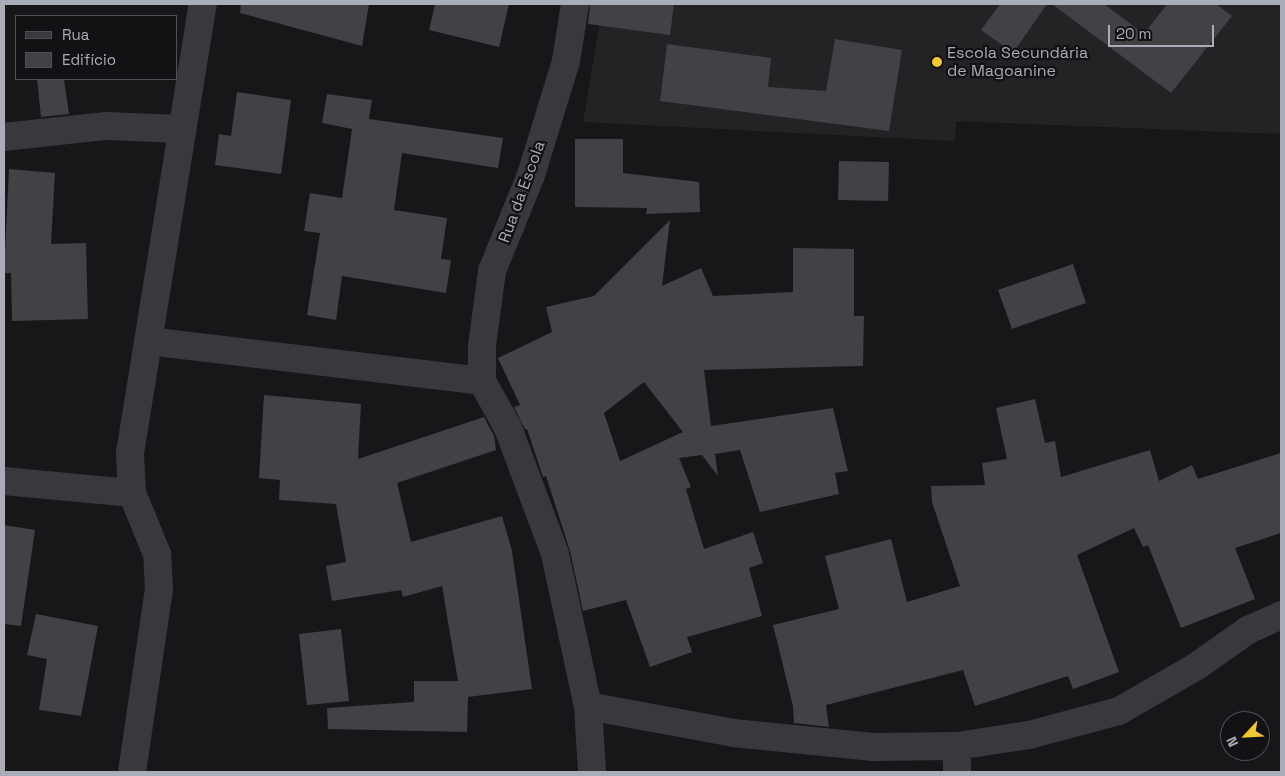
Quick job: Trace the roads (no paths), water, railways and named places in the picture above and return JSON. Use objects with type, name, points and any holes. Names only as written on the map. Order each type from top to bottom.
[{"type":"street","points":[[132,772],[159,589],[157,554],[132,493],[130,453],[203,4]]},
{"type":"street","name":"Rua da Escola","points":[[482,381],[482,346],[492,271],[531,175],[566,61],[575,4]]},
{"type":"street","points":[[4,137],[106,126],[182,129]]},
{"type":"street","points":[[148,341],[482,381],[508,428],[555,554],[588,706],[592,772]]},
{"type":"street","points":[[4,481],[132,493]]},
{"type":"street","points":[[588,706],[733,733],[873,747],[957,759],[1029,735],[1120,711],[1197,666],[1248,630],[1281,615]]},
{"type":"place","name":"Escola Secundária de Magoanine","points":[[937,62]]}]
